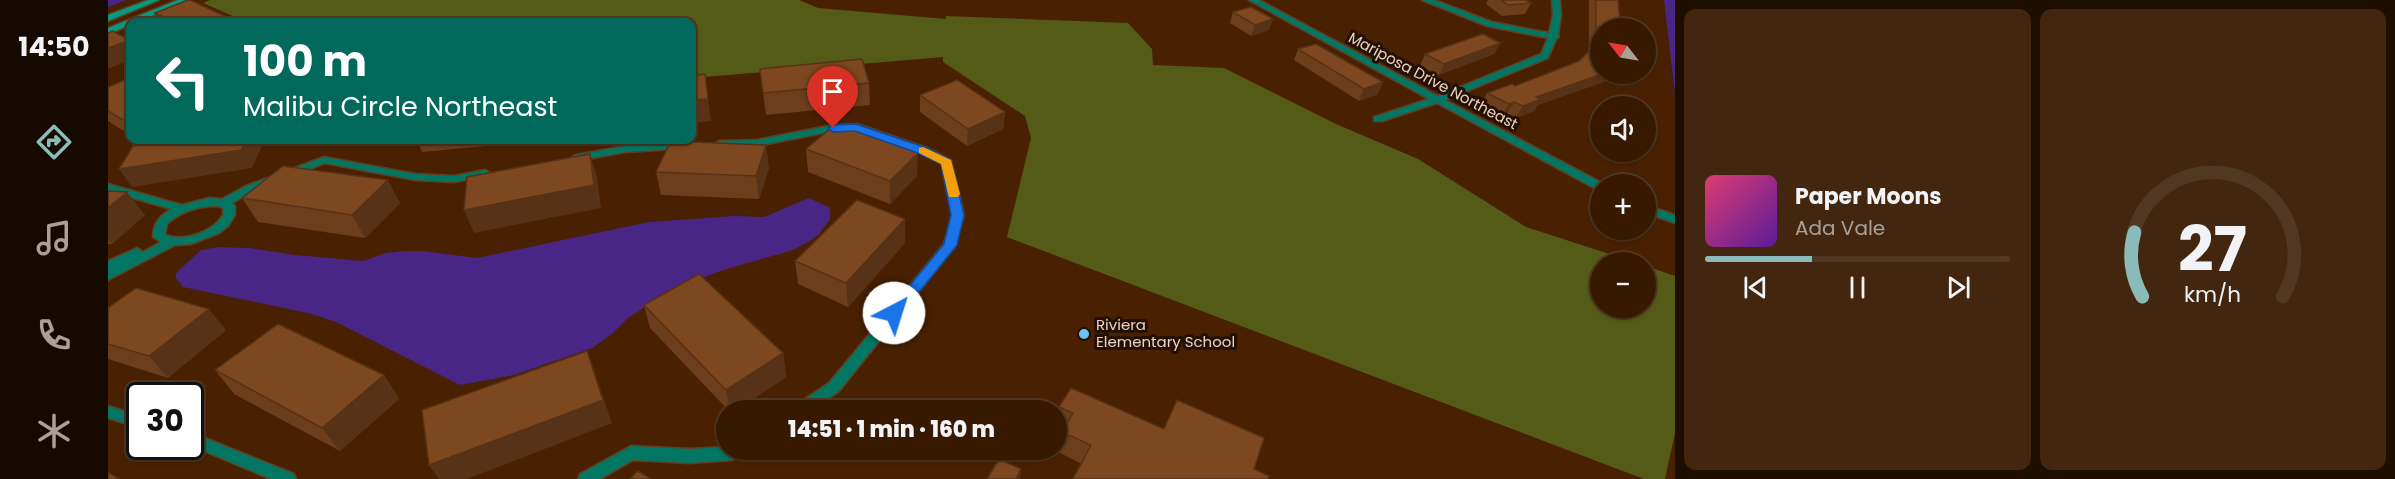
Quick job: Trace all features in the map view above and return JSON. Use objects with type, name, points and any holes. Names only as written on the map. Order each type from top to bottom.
[{"type":"main road","points":[[108,18],[155,0]]},
{"type":"main road","points":[[140,18],[185,0]]},
{"type":"main road","points":[[108,31],[126,24]]},
{"type":"street","name":"Mariposa Drive Northeast","points":[[1253,0],[1590,182]]},
{"type":"street","points":[[1426,0],[1490,24],[1554,37]]},
{"type":"street","points":[[1378,118],[1436,100],[1545,56],[1554,37],[1556,0]]},
{"type":"street","points":[[568,159],[625,149],[757,143],[833,128],[856,127],[923,150],[947,162],[958,215],[951,245],[834,387],[814,400]]},
{"type":"street","points":[[223,203],[250,188],[324,160],[415,177],[454,179],[500,171]]},
{"type":"street","points":[[108,187],[183,208]]},
{"type":"street","points":[[108,266],[167,241],[198,238],[222,225],[231,211],[229,206],[209,201],[183,208],[166,219],[159,227],[159,237],[167,241]]},
{"type":"street","points":[[1656,212],[1675,219]]},
{"type":"street","points":[[108,276],[167,241]]},
{"type":"street","points":[[108,412],[126,418]]},
{"type":"street","points":[[204,444],[288,479]]},
{"type":"street","points":[[586,479],[631,453],[690,456],[716,454]]},
{"type":"green space","points":[[210,0],[799,0],[818,8],[946,19],[946,16],[1128,23],[1152,49],[1153,65],[1224,68],[1336,124],[1418,159],[1526,227],[1603,252],[1590,252],[1590,318],[1656,318],[1656,269],[1675,276],[1675,433],[1665,479],[1644,479],[1007,237],[1031,138],[1025,116],[943,62],[943,57],[696,78],[696,18],[237,18],[203,3]]},
{"type":"shaded area","points":[[1664,0],[1675,0],[1675,94]]},
{"type":"shaded area","points":[[809,198],[830,208],[830,219],[819,234],[810,241],[793,250],[723,270],[670,291],[628,318],[612,334],[592,348],[514,375],[460,385],[336,322],[308,313],[183,287],[176,278],[176,273],[201,250],[219,247],[249,248],[363,261],[386,253],[403,251],[423,251],[477,258],[649,222],[734,216],[764,217]]},
{"type":"building","points":[[190,0],[229,18],[166,18],[155,13]]},
{"type":"building","points":[[1501,0],[1526,0],[1531,3],[1508,5]]},
{"type":"building","points":[[1596,0],[1618,0],[1619,18],[1596,18]]},
{"type":"building","points":[[1251,7],[1273,19],[1255,25],[1233,12]]},
{"type":"building","points":[[112,31],[126,38],[126,41],[108,48],[108,33]]},
{"type":"building","points":[[1483,34],[1500,43],[1444,64],[1425,54]]},
{"type":"building","points":[[1316,44],[1383,82],[1364,89],[1298,49]]},
{"type":"building","points":[[1590,50],[1590,78],[1536,97],[1541,99],[1523,106],[1514,102],[1509,104],[1487,93],[1512,84],[1515,86],[1579,61]]},
{"type":"building","points":[[862,59],[869,83],[763,93],[760,69]]},
{"type":"building","points":[[705,74],[708,99],[696,100],[696,75]]},
{"type":"building","points":[[957,80],[1005,112],[968,129],[920,95]]},
{"type":"building","points":[[126,81],[126,122],[108,111],[108,87]]},
{"type":"building","points":[[836,124],[918,153],[890,181],[806,149]]},
{"type":"building","points":[[696,142],[766,145],[756,176],[656,172],[670,144],[696,144]]},
{"type":"building","points":[[244,144],[241,150],[119,169],[133,146]]},
{"type":"building","points":[[590,154],[594,185],[464,210],[467,177]]},
{"type":"building","points":[[283,166],[388,180],[352,215],[242,198]]},
{"type":"building","points":[[108,191],[127,192],[108,208]]},
{"type":"building","points":[[857,200],[905,219],[846,283],[795,261]]},
{"type":"building","points":[[699,274],[783,353],[726,390],[644,305]]},
{"type":"building","points":[[136,288],[209,309],[149,356],[108,344],[108,308]]},
{"type":"building","points":[[278,324],[384,375],[322,428],[215,370]]},
{"type":"building","points":[[587,351],[603,400],[429,465],[422,410]]},
{"type":"building","points":[[1071,388],[1164,429],[1177,400],[1264,438],[1254,469],[1269,476],[1268,479],[1073,479],[1091,445],[1067,434],[1067,423],[1073,413],[1067,410],[1067,400],[1063,400]]},
{"type":"building","points":[[998,460],[1021,469],[1016,479],[987,479]]},
{"type":"building","points":[[638,471],[651,479],[630,479]]},
{"type":"building","points":[[108,473],[120,479],[108,479]]},
{"type":"waterway","points":[[108,4],[120,0]]},
{"type":"slow traffic","points":[[923,151],[947,162],[953,194]]},
{"type":"place","name":"Riviera Elementary School","points":[[1084,334]]},
{"type":"route","points":[[833,128],[856,127],[923,150],[947,162],[958,215],[951,245],[894,313]]}]
